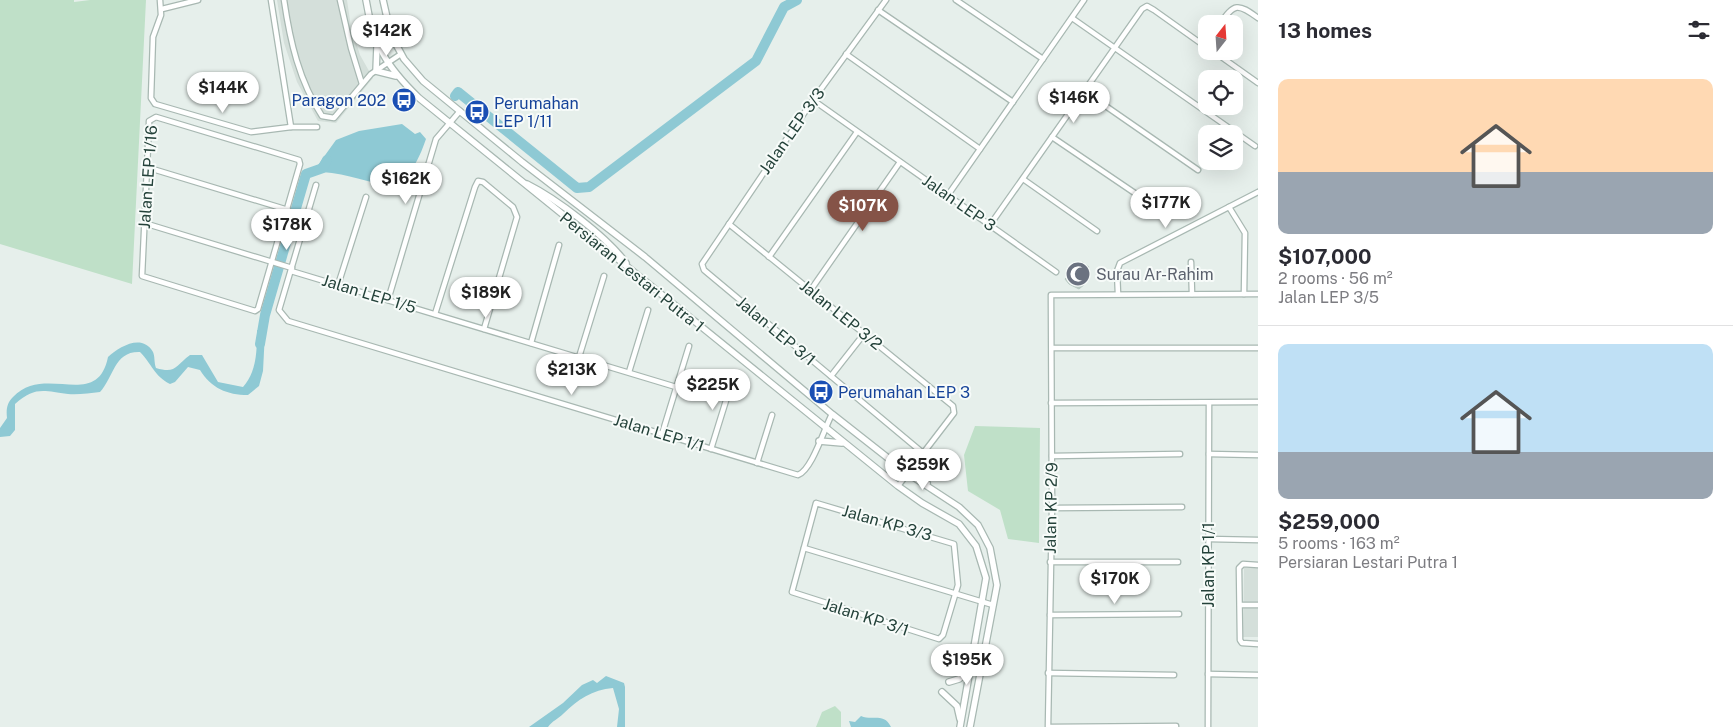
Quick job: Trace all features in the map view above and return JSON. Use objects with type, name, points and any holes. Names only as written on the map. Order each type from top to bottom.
[{"type":"street","points":[[160,0],[162,9],[153,38],[151,98],[155,104],[251,132],[291,126],[317,127]]},
{"type":"street","points":[[169,0],[170,7]]},
{"type":"street","points":[[162,9],[198,0]]},
{"type":"street","points":[[271,0],[291,126]]},
{"type":"street","points":[[284,0],[290,42],[309,96],[322,116],[334,118],[373,72],[401,54]]},
{"type":"street","points":[[340,0],[351,48],[362,84]]},
{"type":"street","points":[[366,0],[376,44],[386,63],[396,76],[448,123]]},
{"type":"street","name":"Persiaran Lestari Putra 1","points":[[384,0],[391,35],[401,54],[423,81],[522,162],[644,257],[832,414],[907,473],[938,493]]},
{"type":"street","name":"Jalan LEP 3/3","points":[[702,264],[813,100],[886,0]]},
{"type":"street","points":[[956,0],[1043,59]]},
{"type":"street","points":[[948,195],[1084,0]]},
{"type":"street","points":[[990,226],[1142,9],[1147,6],[1198,41]]},
{"type":"street","points":[[1226,15],[1230,8],[1237,6],[1245,8],[1258,18]]},
{"type":"street","points":[[878,10],[1013,102]]},
{"type":"street","points":[[1072,18],[1256,146]]},
{"type":"street","points":[[373,72],[376,44]]},
{"type":"street","points":[[846,54],[980,149]]},
{"type":"street","points":[[1226,60],[1258,83]]},
{"type":"street","points":[[358,67],[396,76]]},
{"type":"street","points":[[1084,92],[1198,170]]},
{"type":"street","name":"Jalan LEP 3","points":[[813,100],[1056,272]]},
{"type":"street","points":[[388,300],[436,139],[460,111]]},
{"type":"street","name":"Jalan LEP 1/16","points":[[156,116],[296,158],[300,164],[274,262],[258,309],[252,312],[142,276],[146,167],[149,121],[156,116]]},
{"type":"street","name":"Persiaran Lestari Putra 1","points":[[448,123],[513,177],[547,194],[616,249],[630,269],[898,486],[959,524],[976,546],[986,578],[960,724]]},
{"type":"street","points":[[769,257],[857,132]]},
{"type":"street","points":[[1052,137],[1145,200]]},
{"type":"street","points":[[810,291],[900,162]]},
{"type":"street","points":[[146,167],[288,210]]},
{"type":"street","points":[[1023,179],[1097,231]]},
{"type":"street","points":[[435,314],[475,186],[478,181],[483,182],[517,212],[484,329]]},
{"type":"street","points":[[290,268],[316,185]]},
{"type":"street","points":[[1258,192],[1120,263],[1117,271],[1118,294],[1258,294]]},
{"type":"street","points":[[338,285],[366,197]]},
{"type":"street","points":[[1229,206],[1245,233],[1244,294]]},
{"type":"street","name":"Jalan LEP 1/5","points":[[144,223],[274,262],[338,285],[676,387]]},
{"type":"street","name":"Jalan LEP 3/2","points":[[728,224],[952,406],[954,413],[923,453]]},
{"type":"street","points":[[532,343],[559,245]]},
{"type":"street","points":[[1191,262],[1192,294]]},
{"type":"street","name":"Jalan LEP 3/1","points":[[702,264],[704,270],[923,453]]},
{"type":"street","name":"Jalan LEP 1/1","points":[[290,268],[279,310],[288,321],[798,475],[804,473],[832,414]]},
{"type":"street","points":[[579,357],[604,276]]},
{"type":"street","name":"Jalan KP 2/9","points":[[1048,727],[1052,508],[1051,295],[1056,293],[1118,294]]},
{"type":"street","points":[[629,372],[648,310]]},
{"type":"street","points":[[831,376],[864,334]]},
{"type":"street","points":[[662,434],[689,346]]},
{"type":"street","points":[[1052,348],[1258,348]]},
{"type":"street","points":[[711,449],[733,378]]},
{"type":"street","points":[[1051,403],[1258,402]]},
{"type":"street","name":"Jalan KP 1/1","points":[[1208,727],[1209,403]]},
{"type":"street","points":[[757,462],[772,415]]},
{"type":"street","points":[[819,442],[834,440],[844,443]]},
{"type":"street","points":[[898,486],[923,453]]},
{"type":"street","points":[[1052,456],[1180,454]]},
{"type":"street","points":[[1209,454],[1258,454]]},
{"type":"street","points":[[919,459],[920,476],[978,525],[990,548],[997,585],[970,727]]},
{"type":"street","name":"Jalan KP 3/3","points":[[804,548],[815,506],[818,503],[951,542],[955,548],[958,585],[956,594]]},
{"type":"street","points":[[1052,508],[1182,507]]},
{"type":"street","points":[[1208,539],[1258,540]]},
{"type":"street","points":[[804,548],[993,605]]},
{"type":"street","name":"Jalan KP 3/1","points":[[804,548],[791,588],[794,594],[934,639],[939,639],[944,635],[956,594]]},
{"type":"street","points":[[1050,562],[1178,562]]},
{"type":"street","points":[[1258,565],[1243,564],[1239,568],[1242,643],[1258,644]]},
{"type":"street","points":[[1240,605],[1258,605]]},
{"type":"street","points":[[1050,615],[1179,614]]},
{"type":"street","points":[[949,682],[959,679],[971,669]]},
{"type":"street","points":[[1048,673],[1174,675]]},
{"type":"street","points":[[1208,674],[1258,675]]},
{"type":"street","points":[[942,692],[956,706],[960,724]]},
{"type":"street","points":[[1048,727],[1176,726]]},
{"type":"shaded area","name":"Paragon 202","points":[[277,0],[347,0],[351,27],[360,55],[373,78],[336,123],[318,121],[297,82],[284,43]]},
{"type":"shaded area","points":[[1244,568],[1258,568],[1258,637],[1243,637]]},
{"type":"green space","points":[[0,0],[74,0],[74,2],[90,0],[146,0],[132,284],[0,244]]},
{"type":"green space","points":[[975,426],[1040,428],[1039,543],[1008,539],[1000,510],[968,491],[964,455]]},
{"type":"green space","points":[[835,706],[841,712],[841,727],[816,727],[822,712]]},
{"type":"water","points":[[402,124],[415,134],[420,132],[426,139],[417,162],[407,175],[396,182],[384,184],[341,174],[322,172],[318,165],[336,140],[359,131]]},
{"type":"water","points":[[257,330],[265,332],[263,371],[259,386],[248,395],[226,392],[209,382],[200,370],[188,367],[175,382],[170,384],[157,374],[140,352],[131,353],[120,360],[100,392],[72,394],[40,391],[28,394],[15,404],[15,430],[10,436],[0,437],[0,428],[7,418],[9,402],[13,397],[26,388],[40,384],[82,384],[93,381],[102,373],[108,357],[118,349],[130,344],[143,343],[148,346],[154,354],[156,368],[163,370],[175,368],[190,355],[202,355],[218,382],[243,387],[254,367]]},
{"type":"water","points":[[606,676],[624,683],[625,727],[617,727],[619,709],[613,688],[586,696],[548,727],[529,727],[563,703],[582,685],[593,680],[597,683]]},
{"type":"water","points":[[861,716],[881,718],[888,722],[891,727],[851,727],[849,721],[855,722]]},
{"type":"building","name":"Surau Ar-Rahim","points":[[1082,262],[1089,267],[1084,273],[1088,276],[1084,281],[1086,283],[1079,289],[1069,284],[1065,279]]},
{"type":"waterway","points":[[455,96],[458,92],[577,188],[589,187],[756,61],[784,7],[797,0]]},
{"type":"waterway","points":[[260,344],[265,315],[306,174],[323,168],[327,160]]},
{"type":"place","name":"Paragon 202","points":[[404,100]]},
{"type":"place","name":"Perumahan LEP 1/11","points":[[477,112]]},
{"type":"place","name":"Surau Ar-Rahim","points":[[1078,274]]},
{"type":"place","name":"Perumahan LEP 3","points":[[821,392]]}]
